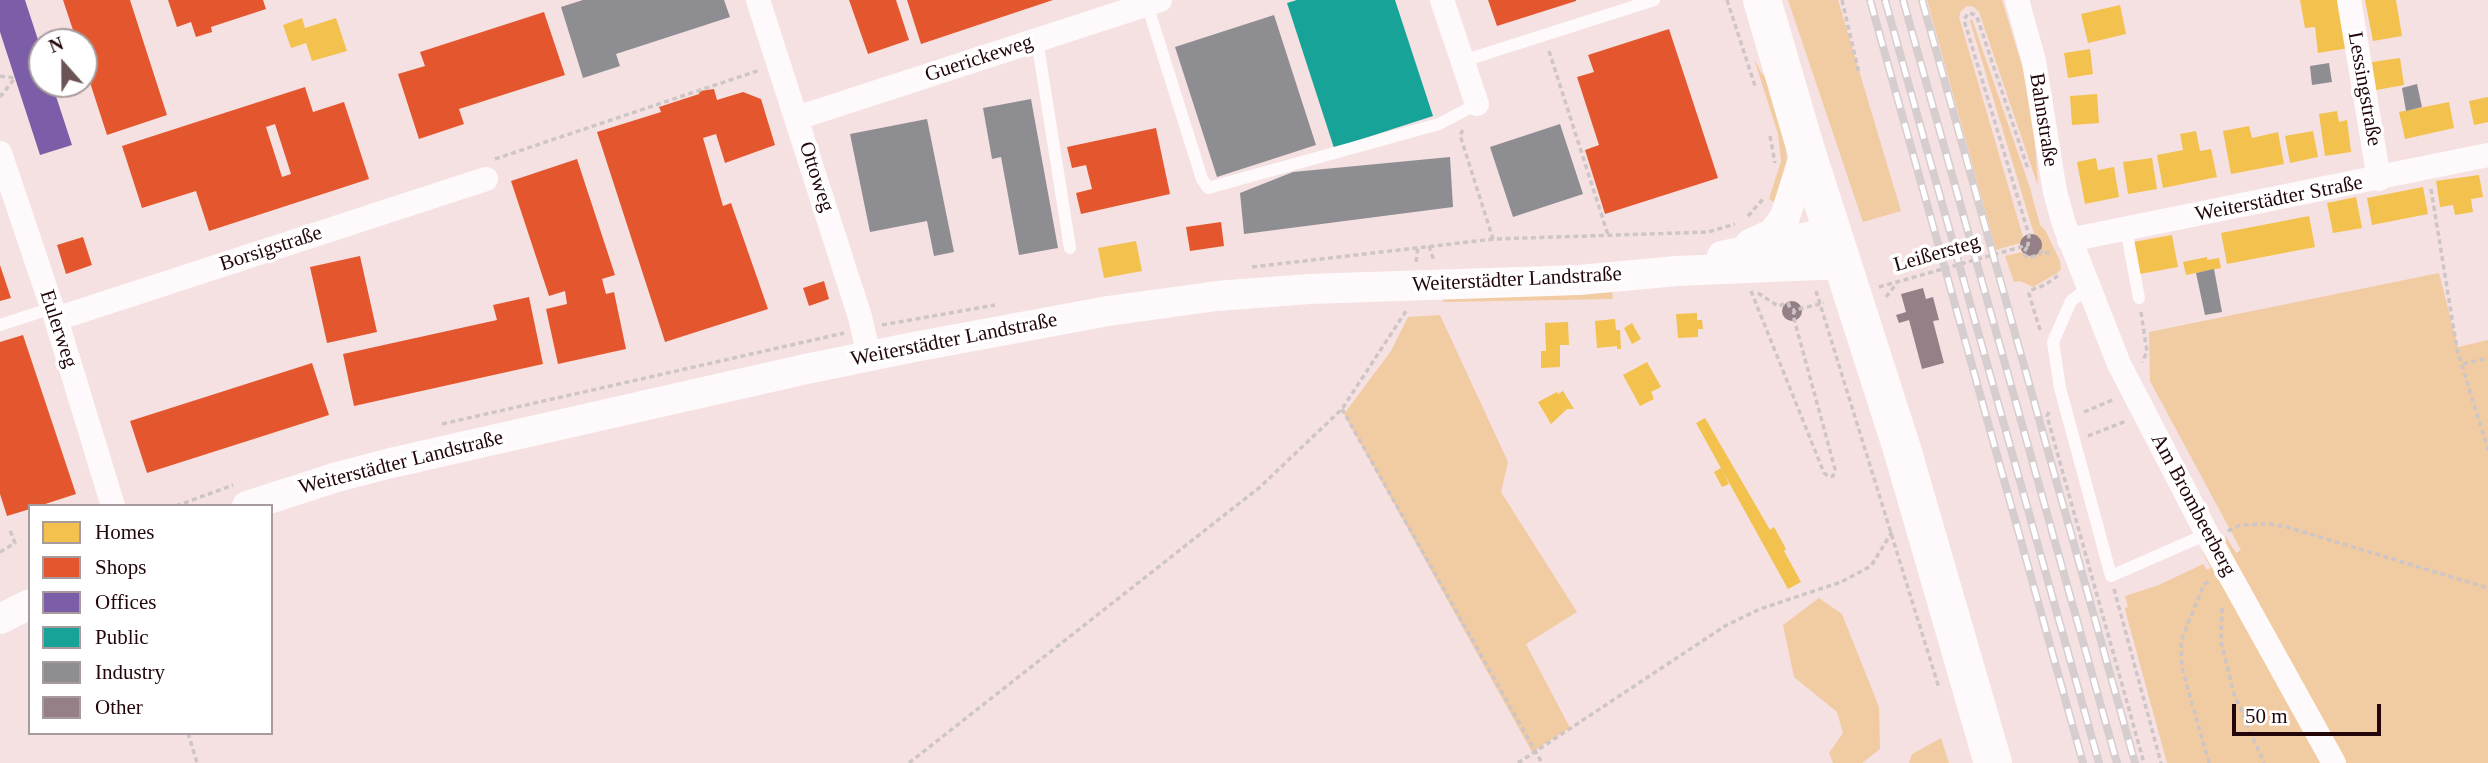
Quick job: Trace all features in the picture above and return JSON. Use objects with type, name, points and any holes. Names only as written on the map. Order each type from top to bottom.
[{"type":"main road","points":[[1762,0],[1791,159],[1902,449],[1993,763]]},
{"type":"street","name":"Ottoweg","points":[[758,0],[860,317],[869,356]]},
{"type":"street","points":[[1442,0],[1478,104]]},
{"type":"street","name":"Bahnstraße","points":[[2017,0],[2034,61],[2063,249]]},
{"type":"street","name":"Lessingstraße","points":[[2349,0],[2379,179]]},
{"type":"street","name":"Guerickeweg","points":[[797,118],[1154,2]]},
{"type":"street","name":"Eulerweg","points":[[0,153],[54,314],[112,504]]},
{"type":"street","name":"Weiterstädter Straße","points":[[2063,249],[2126,229],[2488,155]]},
{"type":"street","points":[[1732,252],[1772,234],[1785,216],[1791,159]]},
{"type":"street","name":"Borsigstraße","points":[[54,314],[486,179]]},
{"type":"street","name":"Am Brombeerberg","points":[[2063,249],[2088,288],[2119,364],[2136,379],[2144,412],[2219,532],[2334,763]]},
{"type":"street","name":"Weiterstädter Landstraße","points":[[1677,271],[1732,252],[1829,261]]},
{"type":"street","name":"Weiterstädter Landstraße","points":[[253,504],[391,463],[869,356],[1108,311],[1204,298],[1310,289],[1579,280],[1829,261]]},
{"type":"street","points":[[0,619],[28,605]]},
{"type":"lane","points":[[1463,61],[1654,0]]},
{"type":"lane","points":[[1154,2],[1202,179],[1209,188],[1439,124],[1478,104]]},
{"type":"lane","points":[[1037,40],[1070,248]]},
{"type":"lane","points":[[2126,229],[2139,299]]},
{"type":"lane","points":[[2088,288],[2071,302],[2053,342],[2060,388],[2111,576],[2219,532]]},
{"type":"lane","points":[[0,325],[54,314]]},
{"type":"path","points":[[1727,0],[1756,90]]},
{"type":"path","points":[[1842,0],[1859,73]]},
{"type":"path","points":[[2029,174],[1977,17],[1968,13],[1964,20],[2029,235],[2023,254],[2029,258],[2041,251],[2063,249]]},
{"type":"path","points":[[1544,36],[1608,235]]},
{"type":"path","points":[[486,179],[481,163],[778,63]]},
{"type":"path","points":[[0,76],[15,78],[0,97]]},
{"type":"path","points":[[1478,104],[1460,135],[1494,239]]},
{"type":"path","points":[[1769,128],[1791,159]]},
{"type":"path","points":[[2429,177],[2457,349],[2488,450]]},
{"type":"path","points":[[1708,232],[1743,220],[1761,204],[1766,192]]},
{"type":"path","name":"Leißersteg","points":[[1874,289],[2028,245]]},
{"type":"path","points":[[1829,261],[1892,531],[1942,699]]},
{"type":"path","points":[[1886,298],[1898,282]]},
{"type":"path","points":[[909,763],[1260,487],[1342,409],[1408,309],[1412,285]]},
{"type":"path","points":[[1762,295],[1778,306],[1788,303],[1790,308],[1796,310],[1826,302]]},
{"type":"path","points":[[1754,298],[1824,473],[1830,477],[1833,476],[1835,468],[1793,315],[1796,310]]},
{"type":"path","points":[[2068,418],[2109,402],[2136,379],[2147,352],[2139,299]]},
{"type":"path","points":[[2462,364],[2488,358]]},
{"type":"path","points":[[1342,409],[1542,763]]},
{"type":"path","points":[[2049,412],[2047,416],[2144,763]]},
{"type":"path","points":[[2075,440],[2144,412]]},
{"type":"path","points":[[2219,532],[2240,525],[2269,524],[2287,527],[2488,588]]},
{"type":"path","points":[[0,552],[15,543],[9,527]]},
{"type":"path","points":[[1518,763],[1725,626],[1775,604],[1841,582],[1871,566],[1892,531]]},
{"type":"path","points":[[2111,576],[2161,763]]},
{"type":"path","points":[[2204,584],[2181,641],[2182,668],[2209,763]]},
{"type":"path","points":[[2224,600],[2221,628],[2234,694],[2264,763]]},
{"type":"path","points":[[189,735],[197,763]]},
{"type":"shaded area","points":[[1788,0],[1838,0],[1901,211],[1863,222]]},
{"type":"shaded area","points":[[1927,0],[2002,0],[2023,69],[2034,126],[2038,186],[1979,12],[1974,7],[1967,6],[1959,17],[2023,237],[2020,243],[1996,250]]},
{"type":"shaded area","points":[[1972,19],[2030,188],[2040,225],[2060,261],[2061,269],[2057,273],[2033,287],[2020,281],[2014,282],[2005,256],[2022,252],[2030,256],[2039,253],[2042,245],[2040,238],[2034,234],[1970,21]]},
{"type":"shaded area","points":[[1754,59],[1762,74],[1768,76],[1786,145],[1787,166],[1781,207],[1769,199],[1781,161],[1778,134]]},
{"type":"shaded area","points":[[2439,273],[2458,347],[2488,340],[2488,763],[2167,763],[2127,617],[2125,596],[2159,585],[2203,564],[2207,570],[2211,568],[2202,551],[2209,553],[2226,537],[2236,553],[2241,550],[2150,381],[2149,332]]},
{"type":"shaded area","points":[[1611,285],[1613,299],[1443,302],[1443,293]]},
{"type":"shaded area","points":[[1440,315],[1508,462],[1501,492],[1577,612],[1526,644],[1570,728],[1532,752],[1344,414],[1391,351],[1408,317]]},
{"type":"shaded area","points":[[1819,598],[1842,614],[1879,707],[1880,749],[1862,763],[1833,763],[1829,753],[1843,733],[1837,712],[1794,677],[1783,625]]},
{"type":"shaded area","points":[[1941,738],[1949,763],[1909,763],[1912,754]]},
{"type":"building: Homes","points":[[2300,0],[2342,0],[2349,48],[2318,53],[2315,27],[2305,28]]},
{"type":"building: Homes","points":[[2365,0],[2396,0],[2402,36],[2373,41]]},
{"type":"building: Homes","points":[[2120,5],[2126,34],[2088,43],[2081,14]]},
{"type":"building: Homes","points":[[302,18],[305,28],[336,18],[347,51],[312,61],[306,43],[291,48],[283,25]]},
{"type":"building: Homes","points":[[2090,49],[2093,74],[2068,78],[2064,53]]},
{"type":"building: Homes","points":[[2400,58],[2404,85],[2376,90],[2372,62]]},
{"type":"building: Homes","points":[[2097,94],[2099,123],[2072,125],[2070,96]]},
{"type":"building: Homes","points":[[2488,97],[2488,122],[2474,125],[2469,101]]},
{"type":"building: Homes","points":[[2449,102],[2454,128],[2405,139],[2399,112]]},
{"type":"building: Homes","points":[[2337,111],[2339,122],[2347,120],[2351,152],[2325,156],[2319,114]]},
{"type":"building: Homes","points":[[2249,126],[2252,138],[2278,132],[2284,164],[2231,174],[2223,131]]},
{"type":"building: Homes","points":[[2196,131],[2200,151],[2211,149],[2217,177],[2163,188],[2157,155],[2183,150],[2180,134]]},
{"type":"building: Homes","points":[[2313,131],[2318,157],[2290,163],[2285,136]]},
{"type":"building: Homes","points":[[2096,158],[2098,170],[2114,167],[2119,197],[2085,204],[2077,162]]},
{"type":"building: Homes","points":[[2152,158],[2157,189],[2128,194],[2123,162]]},
{"type":"building: Homes","points":[[2479,175],[2483,197],[2471,199],[2473,212],[2455,215],[2453,205],[2440,207],[2436,181]]},
{"type":"building: Homes","points":[[2423,187],[2428,214],[2372,225],[2367,198]]},
{"type":"building: Homes","points":[[2356,197],[2362,228],[2333,233],[2327,203]]},
{"type":"building: Homes","points":[[2309,216],[2315,247],[2227,264],[2221,233]]},
{"type":"building: Homes","points":[[2172,235],[2178,267],[2140,274],[2133,242]]},
{"type":"building: Homes","points":[[1136,241],[1142,271],[1104,278],[1098,248]]},
{"type":"building: Homes","points":[[2207,257],[2207,260],[2219,258],[2221,268],[2186,275],[2183,262]]},
{"type":"building: Homes","points":[[1697,313],[1697,320],[1702,320],[1703,329],[1698,329],[1698,337],[1678,338],[1676,314]]},
{"type":"building: Homes","points":[[1615,319],[1616,330],[1620,330],[1621,349],[1617,349],[1617,346],[1597,348],[1595,321]]},
{"type":"building: Homes","points":[[1568,322],[1569,345],[1560,345],[1560,367],[1541,368],[1541,351],[1546,351],[1545,323]]},
{"type":"building: Homes","points":[[1632,323],[1641,339],[1632,344],[1624,328]]},
{"type":"building: Homes","points":[[1647,362],[1661,387],[1651,392],[1654,399],[1640,406],[1623,375]]},
{"type":"building: Homes","points":[[1563,391],[1574,409],[1567,409],[1551,424],[1538,402]]},
{"type":"building: Homes","points":[[1705,418],[1770,530],[1774,527],[1786,549],[1784,551],[1801,582],[1788,589],[1696,423]]},
{"type":"building: Homes","points":[[1721,468],[1729,484],[1722,487],[1714,472]]},
{"type":"building: Shops","points":[[63,0],[130,0],[167,115],[107,135],[95,98],[98,98],[98,28],[72,28]]},
{"type":"building: Shops","points":[[168,0],[263,0],[266,9],[211,27],[212,32],[196,37],[191,22],[177,27]]},
{"type":"building: Shops","points":[[849,0],[896,0],[909,40],[868,54]]},
{"type":"building: Shops","points":[[907,0],[1053,0],[921,44]]},
{"type":"building: Shops","points":[[1488,0],[1576,0],[1576,1],[1497,26]]},
{"type":"building: Shops","points":[[544,12],[565,75],[459,109],[464,124],[419,139],[398,74],[425,66],[420,52]]},
{"type":"building: Shops","points":[[1669,29],[1718,178],[1605,214],[1585,150],[1599,145],[1577,77],[1594,72],[1588,55]]},
{"type":"building: Shops","points":[[305,87],[313,112],[344,102],[369,179],[209,231],[196,191],[142,208],[122,146]],"holes":[[[275,124],[291,174],[282,177],[266,127]]]},
{"type":"building: Shops","points":[[714,89],[717,100],[743,92],[761,99],[775,145],[725,163],[716,134],[703,138],[723,206],[731,203],[768,309],[665,342],[597,132],[661,112],[659,107],[699,94],[700,91]]},
{"type":"building: Shops","points":[[1156,128],[1170,194],[1081,214],[1076,193],[1092,189],[1086,165],[1072,168],[1067,147]]},
{"type":"building: Shops","points":[[577,159],[615,275],[602,279],[606,294],[614,292],[626,349],[558,364],[546,309],[567,304],[565,291],[549,296],[511,181]]},
{"type":"building: Shops","points":[[1221,222],[1224,246],[1190,251],[1186,227]]},
{"type":"building: Shops","points":[[83,237],[92,265],[66,274],[57,245]]},
{"type":"building: Shops","points":[[360,256],[377,332],[327,343],[310,267]]},
{"type":"building: Shops","points":[[0,265],[11,298],[0,301]]},
{"type":"building: Shops","points":[[824,281],[829,299],[809,306],[803,288]]},
{"type":"building: Shops","points":[[529,297],[543,364],[354,406],[343,354],[497,320],[493,305]]},
{"type":"building: Shops","points":[[23,335],[76,494],[45,504],[28,504],[28,510],[7,516],[0,494],[0,342]]},
{"type":"building: Shops","points":[[312,363],[329,415],[147,473],[130,421]]},
{"type":"building: Offices","points":[[0,0],[25,0],[34,28],[28,28],[28,98],[57,98],[72,145],[40,155],[0,32]]},
{"type":"building: Public","points":[[1297,0],[1395,0],[1433,116],[1334,148],[1287,3]]},
{"type":"building: Industry","points":[[583,0],[724,0],[730,17],[616,54],[620,66],[583,78],[561,7]]},
{"type":"building: Industry","points":[[1274,15],[1316,145],[1217,177],[1175,47]]},
{"type":"building: Industry","points":[[2329,63],[2332,82],[2312,85],[2310,66]]},
{"type":"building: Industry","points":[[2417,84],[2422,107],[2406,111],[2402,88]]},
{"type":"building: Industry","points":[[1031,99],[1058,248],[1019,255],[1001,157],[992,159],[983,108]]},
{"type":"building: Industry","points":[[927,119],[954,252],[934,256],[927,221],[870,232],[850,134]]},
{"type":"building: Industry","points":[[1560,124],[1583,194],[1513,217],[1490,147]]},
{"type":"building: Industry","points":[[1450,157],[1453,207],[1244,234],[1240,193],[1293,172]]},
{"type":"building: Industry","points":[[2214,269],[2222,312],[2205,315],[2196,273]]},
{"type":"building: Other","points":[[2031,234],[2039,237],[2042,245],[2039,253],[2031,256],[2023,253],[2020,245],[2023,237]]},
{"type":"building: Other","points":[[1923,288],[1926,299],[1933,297],[1939,320],[1933,321],[1944,363],[1922,369],[1909,320],[1899,323],[1896,315],[1906,312],[1901,294]]},
{"type":"building: Other","points":[[1792,301],[1799,304],[1802,311],[1799,318],[1792,321],[1785,318],[1782,311],[1785,304]]},
{"type":"railway","points":[[1870,0],[2083,763]]},
{"type":"railway","points":[[1885,0],[2099,763]]},
{"type":"railway","points":[[1903,0],[2117,763]]},
{"type":"railway","points":[[1922,0],[2135,763]]}]
